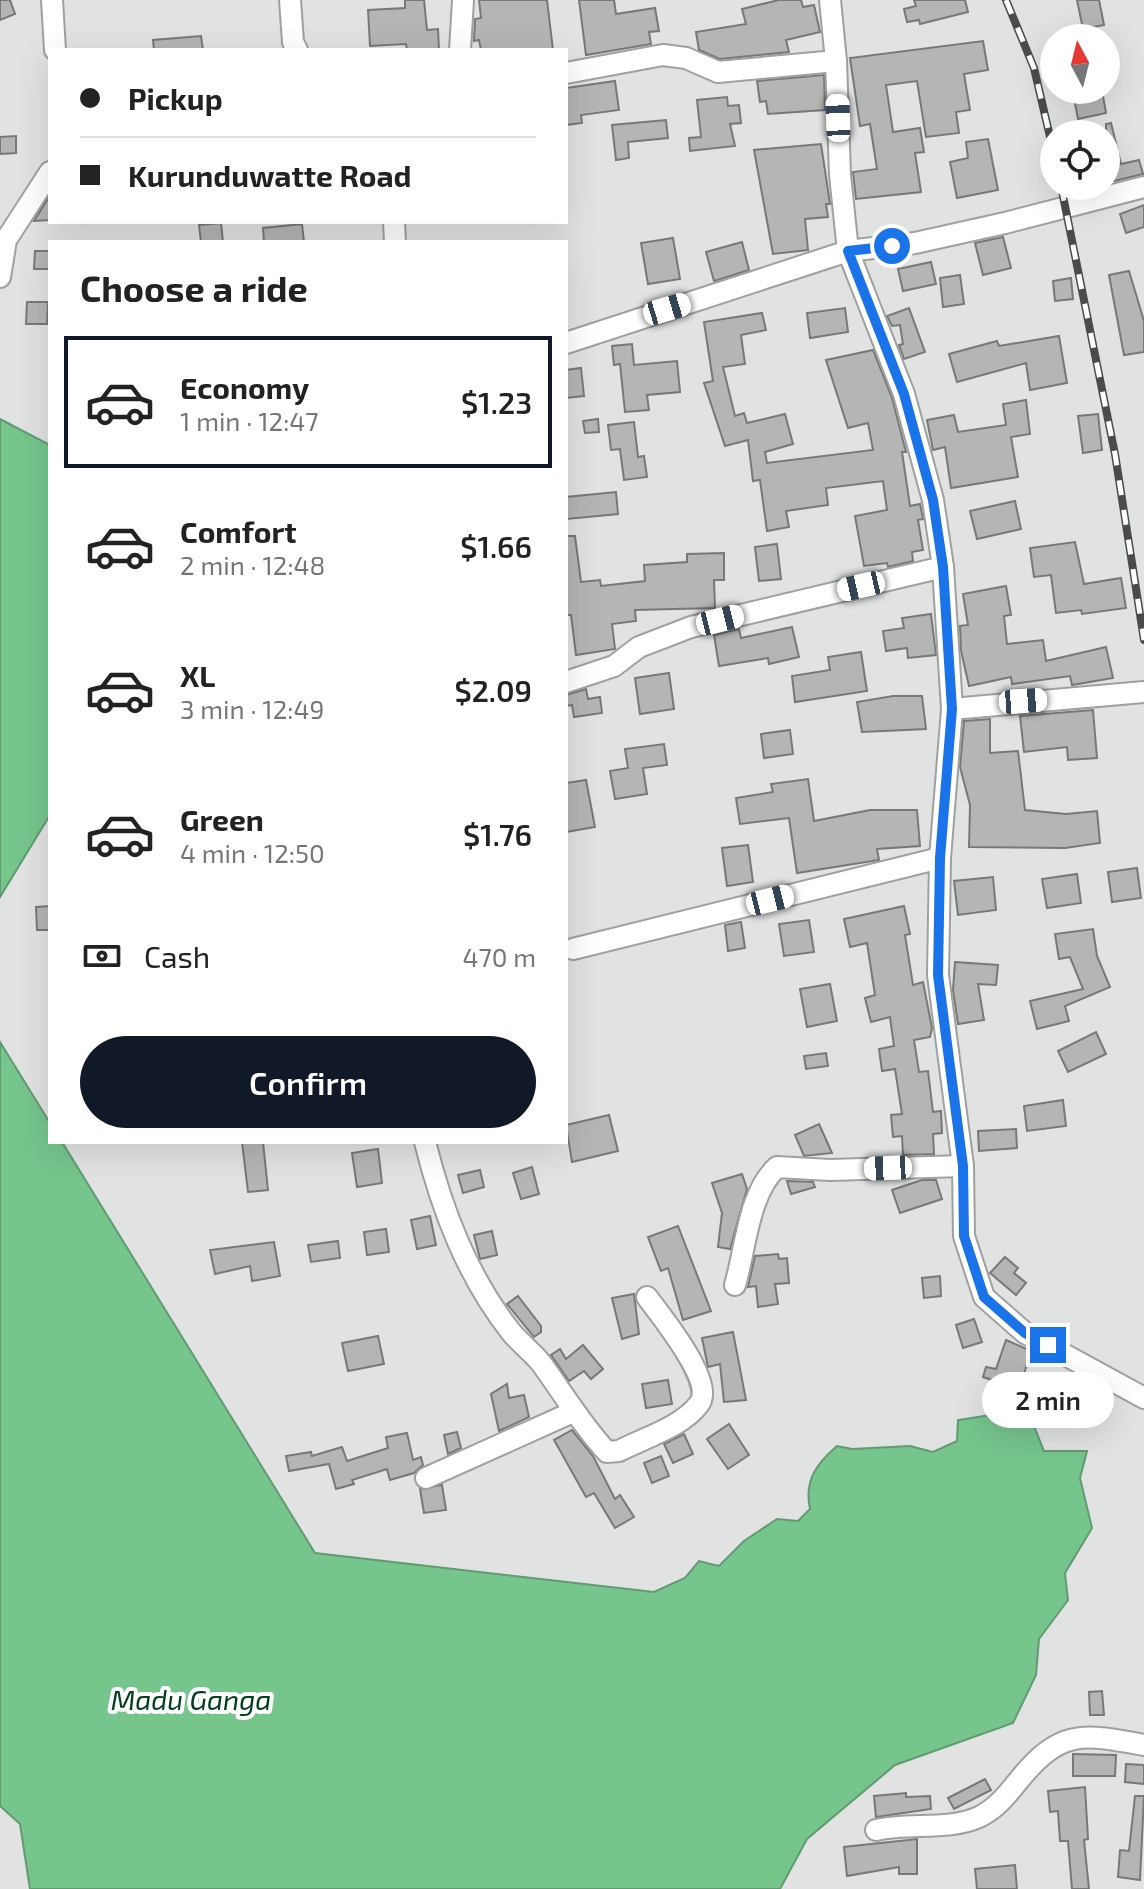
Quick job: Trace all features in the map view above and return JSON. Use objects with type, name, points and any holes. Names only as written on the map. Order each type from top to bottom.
[{"type":"street","points":[[52,0],[55,48]]},
{"type":"street","points":[[290,0],[296,48]]},
{"type":"street","points":[[460,48],[463,0]]},
{"type":"street","points":[[830,0],[836,61],[840,175],[848,251],[904,394],[933,500],[943,567],[952,709],[940,858],[938,975],[963,1166],[964,1236],[984,1297],[1025,1333],[1144,1398]]},
{"type":"street","points":[[568,73],[663,55],[686,58],[718,72],[836,61]]},
{"type":"street","points":[[0,277],[6,240],[48,175]]},
{"type":"street","points":[[568,342],[848,251],[930,240],[1144,187]]},
{"type":"street","points":[[568,681],[614,666],[639,647],[691,627],[943,567]]},
{"type":"street","points":[[952,709],[1144,692]]},
{"type":"street","points":[[573,949],[940,858]]},
{"type":"street","points":[[426,1144],[453,1233],[475,1280],[512,1333],[539,1361],[573,1412],[607,1452],[685,1417],[701,1403],[703,1386],[692,1363],[647,1297]]},
{"type":"street","points":[[735,1285],[756,1202],[766,1176],[777,1167],[830,1170],[963,1166]]},
{"type":"street","points":[[426,1478],[573,1412]]},
{"type":"street","points":[[876,1830],[899,1824],[956,1825],[979,1817],[1006,1797],[1038,1759],[1072,1739],[1090,1735],[1144,1745]]},
{"type":"water","points":[[0,419],[48,444],[48,818],[0,897]]},
{"type":"water","name":"Madu Ganga","points":[[0,1042],[48,1120],[48,1144],[63,1144],[315,1553],[654,1592],[685,1578],[699,1561],[719,1566],[744,1541],[777,1519],[798,1521],[810,1509],[809,1490],[813,1474],[837,1446],[852,1449],[910,1446],[933,1452],[957,1441],[958,1420],[1003,1413],[1032,1421],[1044,1451],[1087,1451],[1080,1478],[1092,1528],[1065,1573],[1068,1600],[1039,1639],[1036,1675],[1013,1723],[895,1765],[807,1839],[780,1889],[30,1889],[20,1824],[0,1806]]},
{"type":"building","points":[[0,0],[10,0],[15,14],[0,20]]},
{"type":"building","points":[[405,0],[424,0],[427,30],[438,29],[439,48],[407,48],[406,44],[370,46],[368,10],[405,8]]},
{"type":"building","points":[[479,0],[547,0],[553,48],[481,48],[479,40],[474,41],[475,19],[481,18]]},
{"type":"building","points":[[579,0],[614,0],[616,14],[655,8],[659,31],[649,32],[651,44],[586,55]]},
{"type":"building","points":[[779,0],[801,0],[803,7],[814,5],[820,32],[786,40],[789,52],[720,59],[699,50],[696,32],[746,24],[742,9]]},
{"type":"building","points":[[914,0],[965,0],[968,12],[920,24],[919,20],[907,22],[904,9],[916,6]]},
{"type":"building","points":[[1077,0],[1099,0],[1104,24],[1082,24]]},
{"type":"building","points":[[201,36],[203,48],[154,48],[153,40]]},
{"type":"building","points":[[983,41],[988,70],[964,74],[970,110],[956,112],[959,133],[926,137],[917,81],[886,85],[893,132],[920,128],[924,152],[915,153],[921,192],[856,199],[853,172],[877,169],[870,124],[860,126],[850,58]]},
{"type":"building","points":[[824,75],[825,110],[768,114],[766,101],[760,102],[757,81]]},
{"type":"building","points":[[615,81],[619,110],[581,115],[582,123],[568,125],[568,88]]},
{"type":"building","points":[[727,97],[728,106],[739,105],[741,123],[730,124],[735,146],[690,151],[689,138],[701,137],[697,100]]},
{"type":"building","points":[[1075,104],[1104,104],[1106,113],[1078,119]]},
{"type":"building","points":[[666,120],[668,138],[628,142],[629,158],[616,160],[612,125]]},
{"type":"building","points":[[16,136],[16,153],[0,154],[0,137]]},
{"type":"building","points":[[988,139],[998,190],[957,198],[950,162],[968,158],[966,142]]},
{"type":"building","points":[[821,144],[830,204],[826,204],[828,217],[805,219],[808,250],[773,254],[754,150]]},
{"type":"building","points":[[1120,160],[1121,164],[1139,160],[1143,174],[1120,180]]},
{"type":"building","points":[[48,199],[48,220],[34,221]]},
{"type":"building","points":[[1144,205],[1144,227],[1126,233],[1120,214]]},
{"type":"building","points":[[221,224],[223,240],[201,240],[199,225]]},
{"type":"building","points":[[302,224],[304,240],[264,240],[263,228]]},
{"type":"building","points":[[1003,237],[1011,268],[983,275],[975,243]]},
{"type":"building","points":[[673,238],[680,279],[648,284],[641,243]]},
{"type":"building","points":[[742,242],[749,270],[714,281],[706,252]]},
{"type":"building","points":[[35,251],[48,251],[48,269],[34,269]]},
{"type":"building","points":[[931,262],[936,284],[903,291],[898,269]]},
{"type":"building","points":[[1129,271],[1144,321],[1144,352],[1124,355],[1109,275]]},
{"type":"building","points":[[960,275],[964,304],[943,307],[940,278]]},
{"type":"building","points":[[1071,278],[1073,299],[1055,301],[1053,281]]},
{"type":"building","points":[[27,302],[48,302],[47,324],[26,324]]},
{"type":"building","points":[[845,308],[848,332],[810,338],[807,313]]},
{"type":"building","points":[[909,308],[925,352],[904,359],[899,345],[903,344],[900,325],[892,326],[887,316]]},
{"type":"building","points":[[762,313],[766,330],[741,335],[745,364],[723,367],[735,416],[744,413],[747,423],[785,414],[793,444],[765,452],[767,463],[873,450],[868,423],[848,428],[826,360],[873,350],[892,398],[906,452],[902,452],[910,506],[920,504],[923,519],[918,520],[923,550],[912,552],[913,561],[888,567],[887,563],[864,566],[855,516],[887,510],[883,481],[826,488],[828,505],[786,511],[789,527],[767,531],[760,480],[753,481],[748,440],[725,446],[704,383],[713,381],[704,322]]},
{"type":"building","points":[[1059,336],[1067,383],[1030,390],[1026,363],[957,382],[949,354],[997,341],[999,346]]},
{"type":"building","points":[[632,344],[634,365],[677,361],[680,392],[647,395],[649,410],[625,412],[620,364],[614,365],[612,346]]},
{"type":"building","points":[[581,368],[584,396],[568,398],[568,370]]},
{"type":"building","points":[[1026,400],[1030,434],[1011,437],[1018,477],[951,488],[945,447],[933,450],[927,420],[954,415],[958,432],[1006,425],[1003,404]]},
{"type":"building","points":[[1098,414],[1102,450],[1083,453],[1078,416]]},
{"type":"building","points":[[598,419],[599,432],[585,433],[583,421]]},
{"type":"building","points":[[634,422],[638,457],[644,456],[647,477],[624,480],[620,449],[611,450],[608,425]]},
{"type":"building","points":[[616,492],[618,514],[568,519],[568,497]]},
{"type":"building","points":[[1015,501],[1021,529],[977,539],[970,511]]},
{"type":"building","points":[[568,536],[575,536],[581,582],[600,580],[601,586],[645,581],[644,565],[687,562],[687,554],[724,553],[724,580],[714,580],[715,608],[635,610],[636,621],[612,624],[615,649],[576,655],[571,615],[568,615]]},
{"type":"building","points":[[1075,542],[1084,584],[1121,578],[1126,608],[1082,614],[1081,610],[1056,613],[1051,575],[1034,577],[1030,548]]},
{"type":"building","points":[[777,544],[781,579],[759,581],[755,547]]},
{"type":"building","points":[[1006,586],[1011,615],[1004,616],[1007,644],[1043,640],[1046,661],[1106,647],[1113,678],[1072,685],[1070,676],[1012,684],[1011,677],[969,686],[961,651],[960,626],[968,625],[963,594]]},
{"type":"building","points":[[931,614],[936,655],[908,658],[907,648],[886,651],[883,631],[904,628],[902,618]]},
{"type":"building","points":[[792,627],[799,657],[769,664],[768,658],[719,666],[714,635],[739,629],[741,638]]},
{"type":"building","points":[[861,652],[867,691],[795,702],[792,676],[830,670],[828,657]]},
{"type":"building","points":[[669,673],[674,709],[640,714],[635,678]]},
{"type":"building","points":[[586,689],[588,699],[600,697],[602,713],[574,717],[572,705],[568,706],[568,694]]},
{"type":"building","points":[[893,696],[922,696],[926,729],[862,732],[857,702]]},
{"type":"building","points":[[1093,710],[1097,758],[1068,760],[1067,747],[1024,752],[1020,716]]},
{"type":"building","points":[[990,719],[990,753],[1018,751],[1025,810],[1066,814],[1097,811],[1100,843],[1065,848],[969,847],[970,805],[960,767],[964,721]]},
{"type":"building","points":[[790,730],[793,754],[764,758],[761,734]]},
{"type":"building","points":[[664,744],[667,765],[643,768],[647,794],[615,799],[610,771],[628,768],[625,749]]},
{"type":"building","points":[[808,779],[814,821],[870,810],[917,810],[920,846],[877,849],[879,860],[797,873],[789,818],[740,824],[736,798],[773,792],[771,784]]},
{"type":"building","points":[[586,780],[595,827],[568,832],[568,783]]},
{"type":"building","points":[[748,845],[753,882],[727,886],[722,848]]},
{"type":"building","points":[[1137,868],[1141,898],[1112,902],[1108,872]]},
{"type":"building","points":[[1077,874],[1081,903],[1047,908],[1042,879]]},
{"type":"building","points":[[993,877],[996,910],[958,915],[954,881]]},
{"type":"building","points":[[48,906],[48,930],[37,930],[36,907]]},
{"type":"building","points":[[904,906],[910,934],[905,935],[913,985],[923,982],[932,1028],[930,1037],[914,1040],[919,1072],[928,1071],[933,1112],[941,1111],[942,1133],[933,1134],[934,1154],[903,1155],[902,1136],[893,1137],[891,1115],[902,1114],[895,1069],[882,1071],[879,1049],[894,1046],[890,1017],[871,1022],[865,998],[875,995],[867,943],[850,947],[844,919]]},
{"type":"building","points":[[809,920],[814,952],[784,956],[779,924]]},
{"type":"building","points":[[741,922],[745,948],[728,951],[725,925]]},
{"type":"building","points":[[1093,929],[1097,956],[1110,987],[1065,1006],[1069,1021],[1037,1029],[1030,1001],[1083,989],[1070,957],[1059,959],[1055,934]]},
{"type":"building","points":[[955,962],[998,965],[996,985],[978,984],[984,1020],[958,1024],[953,990]]},
{"type":"building","points":[[830,984],[837,1021],[807,1027],[800,989]]},
{"type":"building","points":[[1096,1032],[1106,1054],[1068,1072],[1058,1051]]},
{"type":"building","points":[[826,1053],[828,1066],[806,1069],[804,1056]]},
{"type":"building","points":[[1063,1100],[1066,1126],[1027,1131],[1024,1106]]},
{"type":"building","points":[[609,1115],[618,1151],[572,1162],[568,1125]]},
{"type":"building","points":[[819,1124],[832,1153],[804,1156],[795,1135]]},
{"type":"building","points":[[1016,1129],[1017,1148],[979,1151],[978,1131]]},
{"type":"building","points":[[242,1144],[263,1144],[268,1190],[248,1192]]},
{"type":"building","points":[[378,1149],[382,1183],[357,1187],[352,1153]]},
{"type":"building","points":[[532,1167],[539,1194],[521,1199],[513,1173]]},
{"type":"building","points":[[480,1170],[484,1187],[463,1193],[458,1175]]},
{"type":"building","points":[[742,1174],[747,1189],[730,1249],[718,1247],[722,1213],[712,1183]]},
{"type":"building","points":[[922,1180],[936,1180],[942,1199],[900,1213],[892,1190]]},
{"type":"building","points":[[787,1181],[813,1182],[815,1187],[791,1194]]},
{"type":"building","points":[[430,1216],[436,1245],[417,1249],[411,1220]]},
{"type":"building","points":[[678,1226],[711,1311],[683,1320],[668,1268],[661,1271],[648,1237]]},
{"type":"building","points":[[386,1229],[389,1252],[367,1255],[364,1232]]},
{"type":"building","points":[[492,1231],[497,1255],[480,1259],[474,1235]]},
{"type":"building","points":[[338,1241],[340,1258],[311,1262],[308,1245]]},
{"type":"building","points":[[274,1242],[280,1276],[252,1281],[250,1266],[215,1274],[210,1250]]},
{"type":"building","points":[[778,1254],[779,1259],[787,1258],[789,1283],[775,1284],[778,1304],[758,1307],[756,1286],[748,1287],[755,1256]]},
{"type":"building","points":[[1005,1257],[1018,1268],[1014,1273],[1026,1283],[1016,1295],[990,1273]]},
{"type":"building","points":[[940,1276],[941,1296],[924,1298],[922,1278]]},
{"type":"building","points":[[634,1294],[639,1334],[622,1339],[612,1298]]},
{"type":"building","points":[[518,1296],[541,1326],[541,1332],[534,1337],[507,1304]]},
{"type":"building","points":[[974,1319],[982,1342],[963,1348],[956,1325]]},
{"type":"building","points":[[733,1332],[746,1400],[724,1402],[720,1364],[708,1367],[702,1338]]},
{"type":"building","points":[[378,1336],[384,1364],[348,1371],[342,1343]]},
{"type":"building","points":[[1006,1340],[1031,1351],[1023,1377],[1043,1382],[1037,1406],[1022,1402],[1025,1391],[983,1377],[986,1367],[996,1369]]},
{"type":"building","points":[[583,1345],[603,1369],[591,1379],[584,1371],[569,1381],[551,1355],[560,1349],[566,1359]]},
{"type":"building","points":[[668,1380],[672,1404],[646,1408],[642,1384]]},
{"type":"building","points":[[507,1384],[509,1398],[524,1395],[529,1417],[499,1431],[491,1394]]},
{"type":"building","points":[[729,1424],[749,1455],[728,1469],[707,1439]]},
{"type":"building","points":[[572,1430],[593,1456],[615,1499],[620,1495],[634,1517],[615,1528],[594,1493],[586,1497],[554,1440]]},
{"type":"building","points":[[457,1432],[461,1448],[448,1454],[444,1435]]},
{"type":"building","points":[[407,1433],[413,1460],[421,1457],[423,1465],[414,1473],[390,1480],[387,1469],[352,1480],[354,1484],[336,1489],[329,1464],[289,1471],[286,1456],[311,1452],[312,1456],[342,1447],[347,1461],[388,1448],[386,1437]]},
{"type":"building","points":[[684,1434],[693,1454],[673,1463],[664,1444]]},
{"type":"building","points":[[661,1456],[669,1476],[652,1483],[644,1463]]},
{"type":"building","points":[[442,1485],[446,1510],[424,1513],[420,1489]]},
{"type":"building","points":[[1102,1691],[1104,1715],[1090,1715],[1089,1692]]},
{"type":"building","points":[[1073,1754],[1116,1755],[1115,1776],[1073,1776]]},
{"type":"building","points":[[1126,1764],[1144,1765],[1144,1784],[1125,1782]]},
{"type":"building","points":[[985,1779],[991,1790],[954,1809],[948,1798]]},
{"type":"building","points":[[1085,1787],[1088,1839],[1084,1840],[1089,1889],[1072,1889],[1068,1841],[1060,1841],[1058,1811],[1050,1812],[1048,1791]]},
{"type":"building","points":[[906,1793],[906,1797],[930,1796],[931,1809],[876,1817],[874,1796]]},
{"type":"building","points":[[1135,1796],[1144,1796],[1140,1880],[1118,1877],[1120,1850],[1129,1851]]},
{"type":"building","points":[[917,1839],[917,1874],[899,1874],[899,1867],[847,1876],[844,1847]]},
{"type":"building","points":[[1015,1865],[1017,1889],[977,1889],[975,1869]]},
{"type":"railway","points":[[1006,0],[1034,68],[1046,120]]},
{"type":"railway","points":[[1064,200],[1115,454],[1144,640]]},
{"type":"route","points":[[892,246],[848,251],[904,394],[933,500],[943,567],[952,709],[940,858],[938,975],[963,1166],[964,1236],[984,1297],[1025,1333],[1048,1345]]}]
